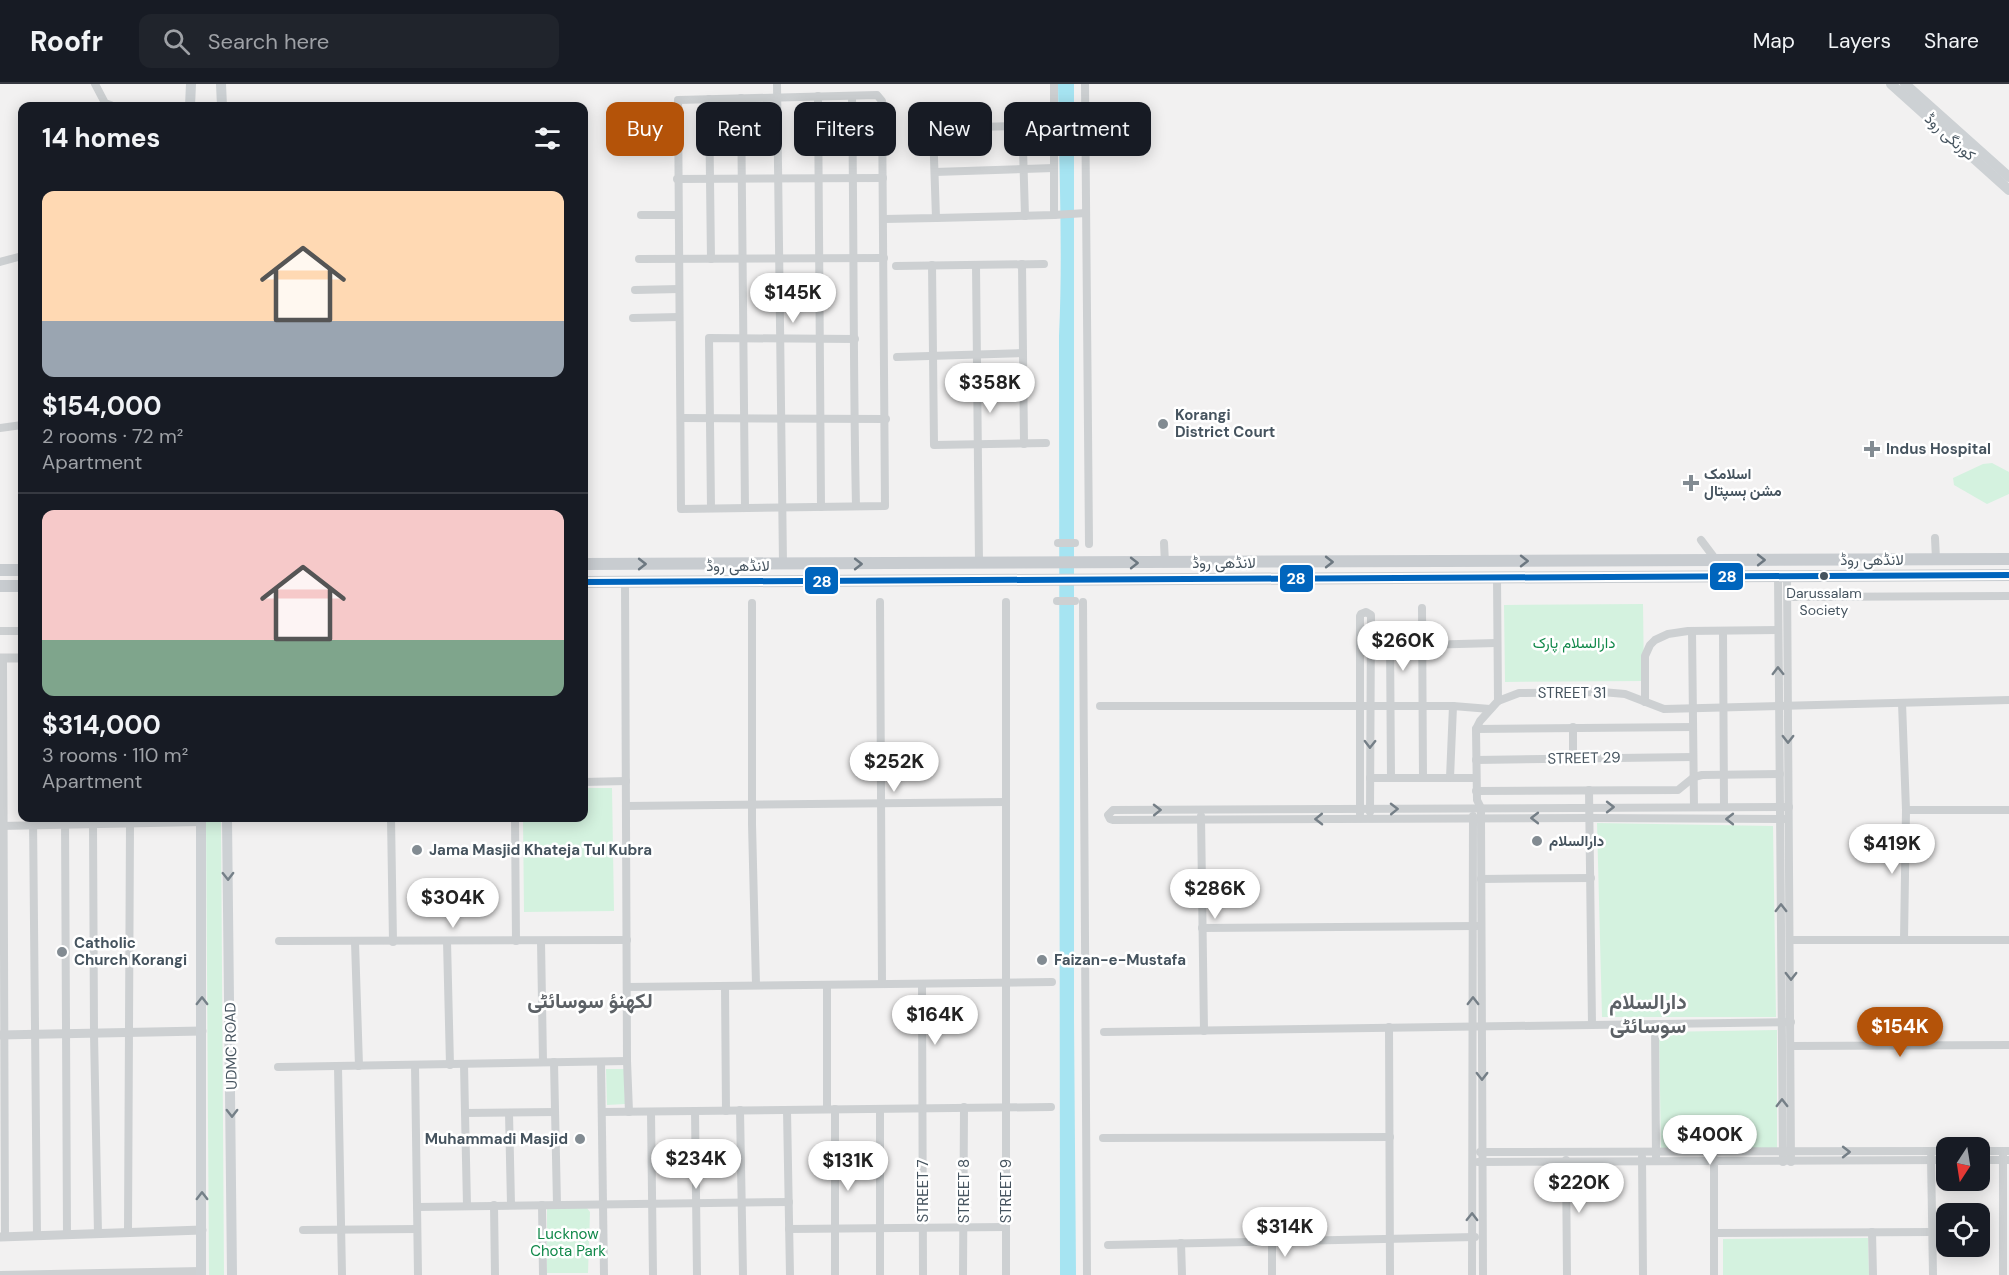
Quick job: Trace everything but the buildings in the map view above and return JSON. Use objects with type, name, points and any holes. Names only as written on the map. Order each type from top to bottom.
[{"type":"main road","points":[[190,102],[191,84]]},
{"type":"main road","points":[[222,84],[222,102]]},
{"type":"main road","name":"کورنگی روڈ","points":[[1891,84],[2009,190]]},
{"type":"main road","name":"کورنگی روڈ","points":[[1905,84],[2009,177]]},
{"type":"main road","name":"لانڈھی روڈ","points":[[588,564],[2009,559]]},
{"type":"main road","points":[[0,570],[18,570]]},
{"type":"main road","name":"لانڈھی روڈ","points":[[588,582],[2009,575]]},
{"type":"main road","points":[[0,586],[18,586]]},
{"type":"main road","name":"UDMC ROAD","points":[[201,822],[201,1273]]},
{"type":"main road","name":"UDMC ROAD","points":[[228,822],[232,1275]]},
{"type":"street","points":[[95,84],[104,102]]},
{"type":"street","points":[[777,84],[783,564]]},
{"type":"street","points":[[1054,84],[1054,102]]},
{"type":"street","points":[[1085,84],[1089,544]]},
{"type":"street","points":[[877,95],[880,97],[884,219],[885,506],[681,508],[678,100],[777,97],[877,95]]},
{"type":"street","points":[[818,96],[821,507]]},
{"type":"street","points":[[852,96],[856,506]]},
{"type":"street","points":[[741,98],[745,508]]},
{"type":"street","points":[[709,99],[711,259]]},
{"type":"street","points":[[936,218],[932,130],[934,128],[1004,126]]},
{"type":"street","points":[[1023,156],[1025,216]]},
{"type":"street","points":[[1054,156],[1056,215]]},
{"type":"street","points":[[935,172],[1054,168]]},
{"type":"street","points":[[678,179],[883,178]]},
{"type":"street","points":[[884,219],[1086,213]]},
{"type":"street","points":[[642,215],[678,215]]},
{"type":"street","points":[[0,262],[18,257]]},
{"type":"street","points":[[639,259],[884,258]]},
{"type":"street","points":[[1022,264],[1024,444]]},
{"type":"street","points":[[896,266],[1044,264]]},
{"type":"street","points":[[976,265],[979,563]]},
{"type":"street","points":[[932,266],[933,443],[937,446],[1046,443]]},
{"type":"street","points":[[635,290],[679,289]]},
{"type":"street","points":[[633,318],[679,317]]},
{"type":"street","points":[[711,508],[709,338],[855,339]]},
{"type":"street","points":[[897,357],[1023,353]]},
{"type":"street","points":[[681,418],[886,419]]},
{"type":"street","points":[[0,428],[18,426]]},
{"type":"street","points":[[1935,538],[1936,559]]},
{"type":"street","points":[[1701,540],[1716,560]]},
{"type":"street","points":[[1058,543],[1076,543]]},
{"type":"street","points":[[1164,543],[1165,563]]},
{"type":"street","points":[[1782,575],[1787,597],[1789,807],[1784,819],[1781,1022],[1787,1162]]},
{"type":"street","points":[[1782,575],[1778,630],[1780,806],[1784,819],[1791,940],[1791,1046],[1786,1153]]},
{"type":"street","points":[[1472,1275],[1476,729],[1498,700],[1497,577]]},
{"type":"street","points":[[625,582],[629,1112]]},
{"type":"street","points":[[1787,597],[2009,596]]},
{"type":"street","points":[[1057,601],[1079,601],[1087,1275]]},
{"type":"street","points":[[880,602],[882,984]]},
{"type":"street","name":"STREET 9","points":[[1006,602],[1006,1275]]},
{"type":"street","points":[[752,603],[752,805],[756,985]]},
{"type":"street","points":[[1422,608],[1423,778]]},
{"type":"street","points":[[1360,818],[1360,616],[1366,612],[1371,615],[1370,818]]},
{"type":"street","points":[[1645,702],[1645,656],[1655,640],[1668,634],[1692,631],[1778,630]]},
{"type":"street","points":[[0,631],[18,631]]},
{"type":"street","points":[[1692,631],[1694,807]]},
{"type":"street","points":[[1724,631],[1724,806]]},
{"type":"street","points":[[1390,638],[1391,778]]},
{"type":"street","points":[[1371,639],[1496,643]]},
{"type":"street","points":[[18,658],[2,658],[3,1237],[202,1230]]},
{"type":"street","name":"STREET 31","points":[[1498,700],[1519,693],[1602,692],[1625,694],[1664,708],[2009,700]]},
{"type":"street","points":[[1902,703],[1906,810],[1904,940]]},
{"type":"street","points":[[1100,706],[1453,706],[1490,709]]},
{"type":"street","points":[[1450,778],[1453,706]]},
{"type":"street","points":[[1573,727],[1573,758]]},
{"type":"street","points":[[1476,729],[1693,727]]},
{"type":"street","name":"STREET 29","points":[[1476,760],[1693,757]]},
{"type":"street","points":[[1476,791],[1678,790],[1694,777],[1702,775],[1780,774]]},
{"type":"street","points":[[1370,778],[1476,778]]},
{"type":"street","points":[[588,782],[626,781]]},
{"type":"street","points":[[1589,790],[1592,1025]]},
{"type":"street","points":[[626,806],[1006,802]]},
{"type":"street","points":[[1784,819],[1113,820],[1108,815],[1113,810],[1370,809],[1477,805],[1789,807]]},
{"type":"street","points":[[1200,810],[1204,1030]]},
{"type":"street","points":[[1906,810],[2009,810]]},
{"type":"street","points":[[1477,818],[1482,926],[1483,1275]]},
{"type":"street","points":[[1,826],[27,822]]},
{"type":"street","points":[[33,822],[37,1236]]},
{"type":"street","points":[[65,822],[67,1235]]},
{"type":"street","points":[[74,822],[93,824],[154,822]]},
{"type":"street","points":[[391,822],[393,942]]},
{"type":"street","points":[[515,822],[516,941]]},
{"type":"street","points":[[128,1232],[130,823]]},
{"type":"street","points":[[93,824],[98,1234]]},
{"type":"street","points":[[1481,879],[1591,878]]},
{"type":"street","points":[[1202,928],[1482,926]]},
{"type":"street","points":[[279,941],[627,940]]},
{"type":"street","points":[[1791,940],[2009,940]]},
{"type":"street","points":[[447,941],[450,1065]]},
{"type":"street","points":[[541,941],[543,1062]]},
{"type":"street","points":[[355,942],[359,1066]]},
{"type":"street","points":[[627,987],[1052,982]]},
{"type":"street","points":[[827,984],[835,1275]]},
{"type":"street","name":"STREET 7","points":[[922,984],[923,1275]]},
{"type":"street","points":[[724,986],[726,1111]]},
{"type":"street","points":[[1104,1032],[1791,1022]]},
{"type":"street","points":[[1655,1024],[1656,1157]]},
{"type":"street","points":[[1389,1028],[1390,1275]]},
{"type":"street","points":[[2,1035],[202,1032]]},
{"type":"street","points":[[1791,1046],[2009,1045]]},
{"type":"street","points":[[278,1067],[627,1061]]},
{"type":"street","points":[[554,1062],[557,1205]]},
{"type":"street","points":[[601,1062],[603,1275]]},
{"type":"street","points":[[464,1064],[467,1206]]},
{"type":"street","points":[[415,1065],[418,1275]]},
{"type":"street","points":[[338,1067],[342,1275]]},
{"type":"street","name":"STREET 8","points":[[963,1275],[964,1107]]},
{"type":"street","points":[[602,1112],[1051,1107]]},
{"type":"street","points":[[880,1108],[880,1275]]},
{"type":"street","points":[[740,1110],[743,1275]]},
{"type":"street","points":[[787,1110],[790,1275]]},
{"type":"street","points":[[694,1111],[697,1275]]},
{"type":"street","points":[[465,1113],[555,1112]]},
{"type":"street","points":[[651,1112],[653,1275]]},
{"type":"street","points":[[509,1113],[511,1205]]},
{"type":"street","points":[[1102,1138],[1390,1137]]},
{"type":"street","points":[[1990,1151],[2006,1151],[2003,1275]]},
{"type":"street","points":[[1472,1152],[1714,1157],[1786,1153],[1936,1152]]},
{"type":"street","points":[[1931,1152],[1933,1275]]},
{"type":"street","points":[[1566,1153],[1568,1275]]},
{"type":"street","points":[[1472,1162],[1566,1162],[1642,1157]]},
{"type":"street","points":[[1642,1157],[1643,1275]]},
{"type":"street","points":[[1714,1157],[1787,1162],[1936,1161]]},
{"type":"street","points":[[1714,1157],[1714,1275]]},
{"type":"street","points":[[1990,1160],[2006,1160]]},
{"type":"street","points":[[417,1206],[789,1202]]},
{"type":"street","points":[[542,1205],[543,1275]]},
{"type":"street","points":[[494,1206],[495,1275]]},
{"type":"street","points":[[789,1229],[1006,1227]]},
{"type":"street","points":[[303,1230],[417,1229]]},
{"type":"street","points":[[1872,1232],[1873,1275]]},
{"type":"street","points":[[1714,1233],[1932,1233]]},
{"type":"street","points":[[1108,1245],[1482,1237]]},
{"type":"street","points":[[1272,1242],[1272,1275]]},
{"type":"street","points":[[1181,1243],[1182,1275]]},
{"type":"street","points":[[0,1275],[201,1273]]},
{"type":"green space","points":[[1992,463],[2009,472],[2009,494],[1987,504],[1954,485],[1953,478],[1983,464]]},
{"type":"green space","name":"دارالسلام پارک","points":[[1643,604],[1644,681],[1505,682],[1504,605]]},
{"type":"green space","points":[[588,788],[612,788],[614,911],[524,912],[523,822],[588,822]]},
{"type":"green space","points":[[206,822],[221,822],[224,1275],[209,1275]]},
{"type":"green space","points":[[1597,823],[1773,826],[1776,1017],[1602,1017]]},
{"type":"green space","points":[[1777,1030],[1777,1148],[1661,1148],[1659,1032]]},
{"type":"green space","points":[[606,1069],[624,1069],[625,1104],[607,1105]]},
{"type":"green space","name":"Lucknow Chota Park","points":[[547,1203],[583,1203],[590,1212],[588,1273],[547,1273]]},
{"type":"green space","points":[[1868,1238],[1869,1275],[1723,1275],[1723,1239]]},
{"type":"water","points":[[1058,84],[1074,84],[1074,102],[1058,102]]},
{"type":"water","points":[[1059,156],[1074,156],[1076,1275],[1060,1275],[1059,336],[1061,242]]},
{"type":"transit line","name":"28","points":[[588,582],[2009,575]]},
{"type":"place","name":"Korangi District Court","points":[[1163,424]]},
{"type":"place","name":"Indus Hospital","points":[[1872,449]]},
{"type":"place","name":"اسلامک مشن ہسپتال","points":[[1691,483]]},
{"type":"place","name":"Darussalam Society","points":[[1824,576]]},
{"type":"place","name":"دارالسلام","points":[[1537,841]]},
{"type":"place","name":"Jama Masjid Khateja Tul Kubra","points":[[417,850]]},
{"type":"place","name":"Catholic Church Korangi","points":[[62,952]]},
{"type":"place","name":"Faizan-e-Mustafa","points":[[1042,960]]},
{"type":"place","name":"Muhammadi Masjid","points":[[580,1139]]},
{"type":"district","name":"لکھنؤ سوسائٹی","points":[[590,1001]]},
{"type":"district","name":"دارالسلام سوسائٹی","points":[[1648,1014]]}]
